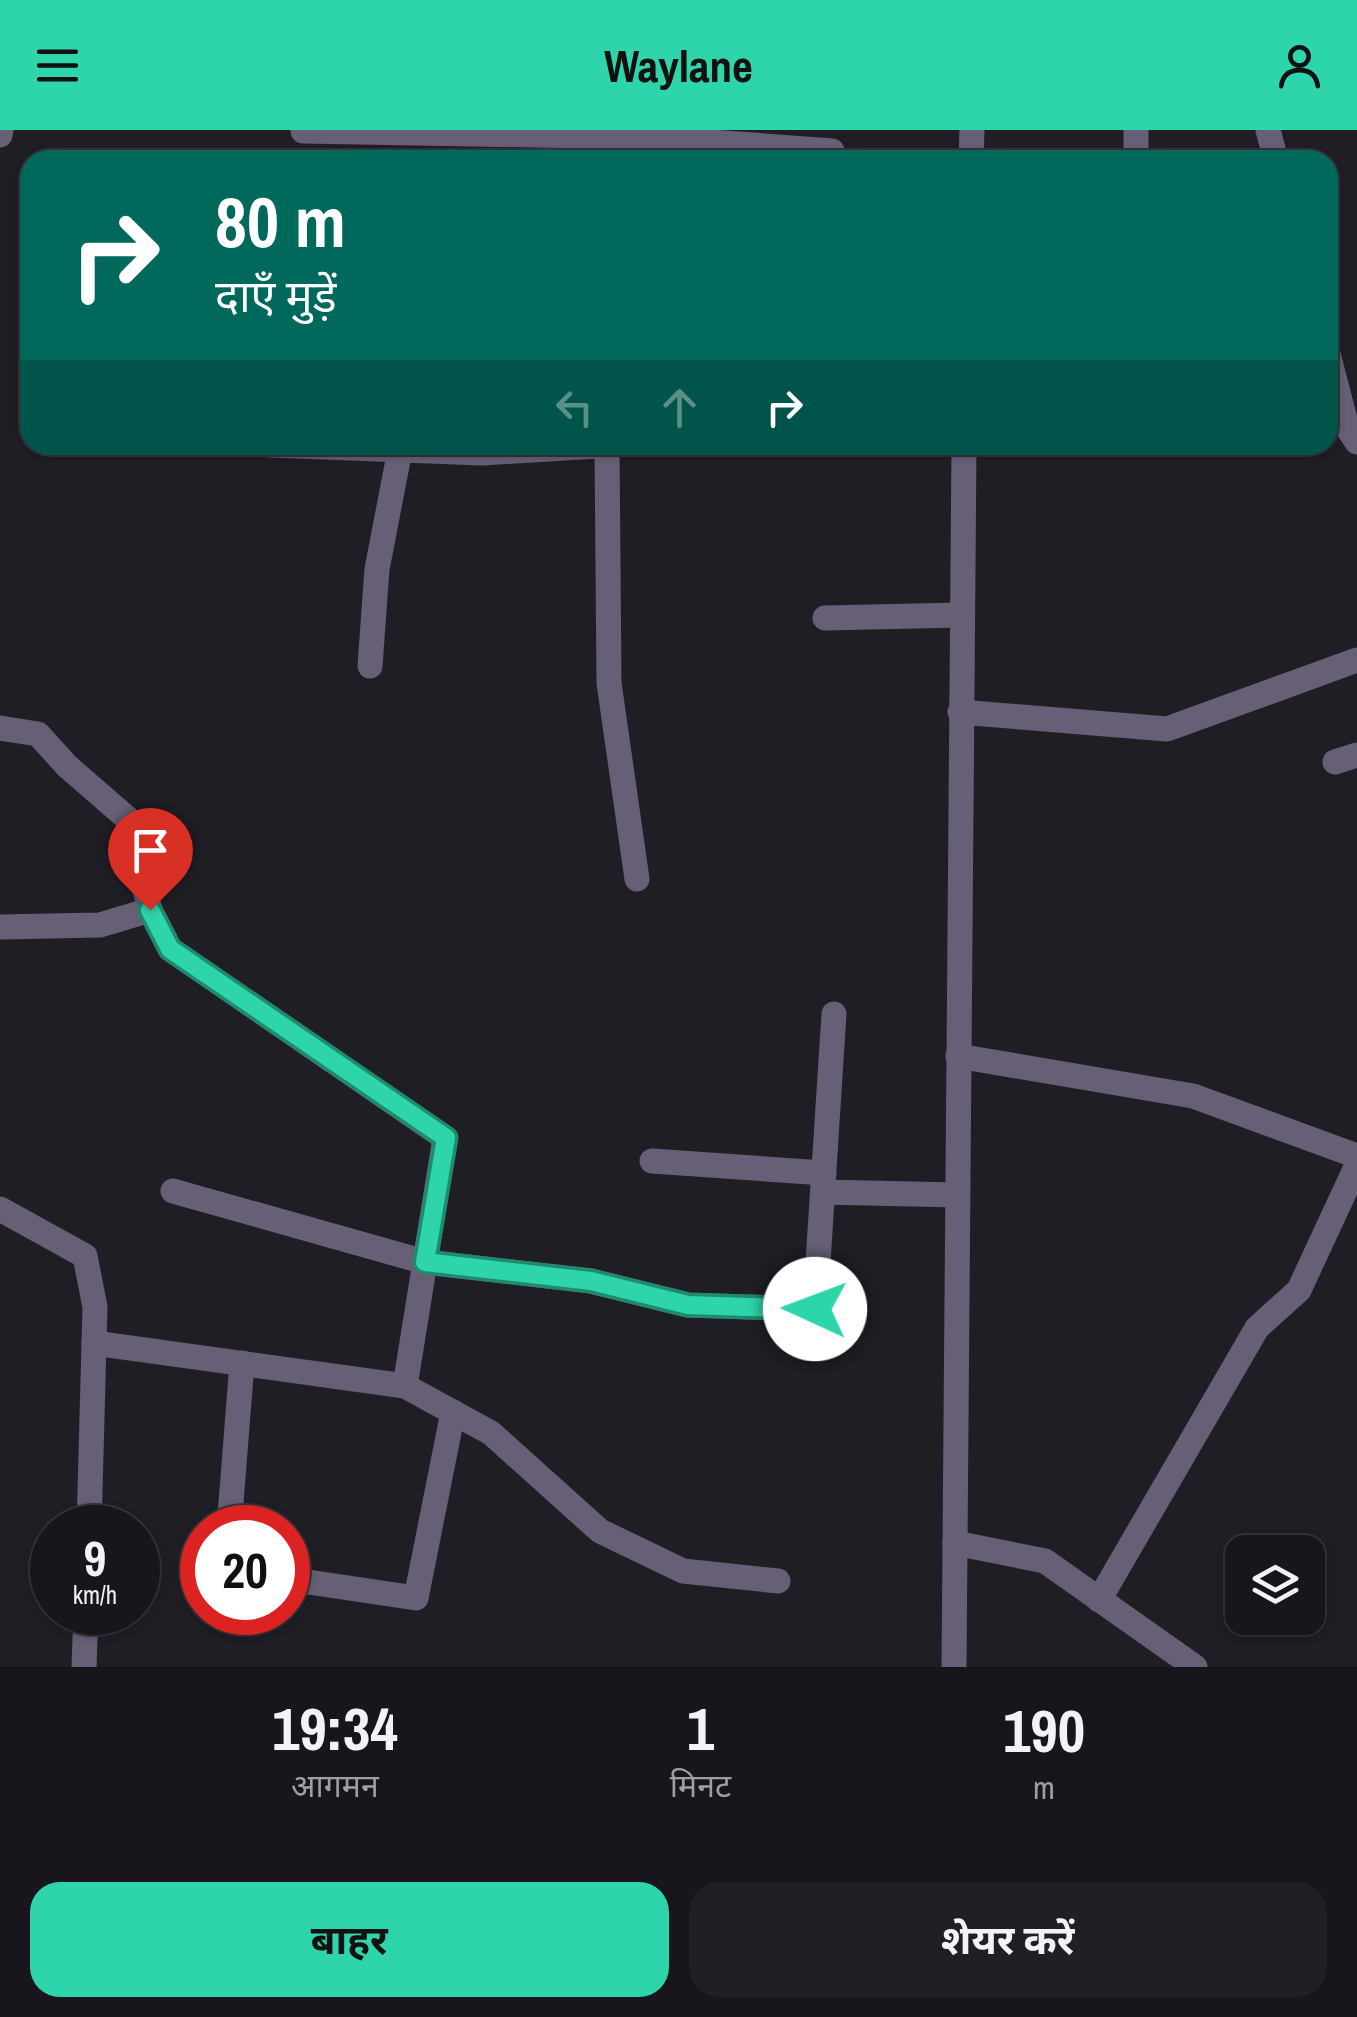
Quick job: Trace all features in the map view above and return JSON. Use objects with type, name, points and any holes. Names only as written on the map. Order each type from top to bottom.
[{"type":"street","points":[[304,131],[645,149],[738,150]]},
{"type":"street","points":[[1338,380],[1357,442]]},
{"type":"street","points":[[370,666],[377,569],[399,455]]},
{"type":"street","points":[[607,455],[609,682],[637,879]]},
{"type":"street","points":[[954,1667],[964,455]]},
{"type":"street","points":[[825,618],[960,615]]},
{"type":"street","points":[[960,712],[1167,730],[1357,660]]},
{"type":"street","points":[[0,728],[38,734],[67,766],[128,819],[150,910],[170,949],[446,1138],[405,1386]]},
{"type":"street","points":[[0,927],[100,926],[150,910]]},
{"type":"street","points":[[173,1192],[425,1262],[591,1281],[688,1305],[815,1309],[834,1014]]},
{"type":"street","points":[[958,1056],[1193,1096],[1357,1156]]},
{"type":"street","points":[[652,1161],[957,1195]]},
{"type":"street","points":[[1099,1600],[1257,1328],[1299,1290],[1357,1165]]},
{"type":"street","points":[[0,1210],[86,1256],[95,1307],[90,1505]]},
{"type":"street","points":[[94,1342],[405,1386],[491,1433],[600,1531],[684,1571],[778,1581]]},
{"type":"street","points":[[231,1505],[242,1363]]},
{"type":"street","points":[[310,1583],[416,1598],[453,1412]]},
{"type":"street","points":[[955,1544],[1044,1560],[1195,1667]]},
{"type":"street","points":[[84,1667],[85,1635]]},
{"type":"route","points":[[150,910],[170,949],[446,1138],[425,1262],[591,1281],[688,1305],[815,1309]]}]
